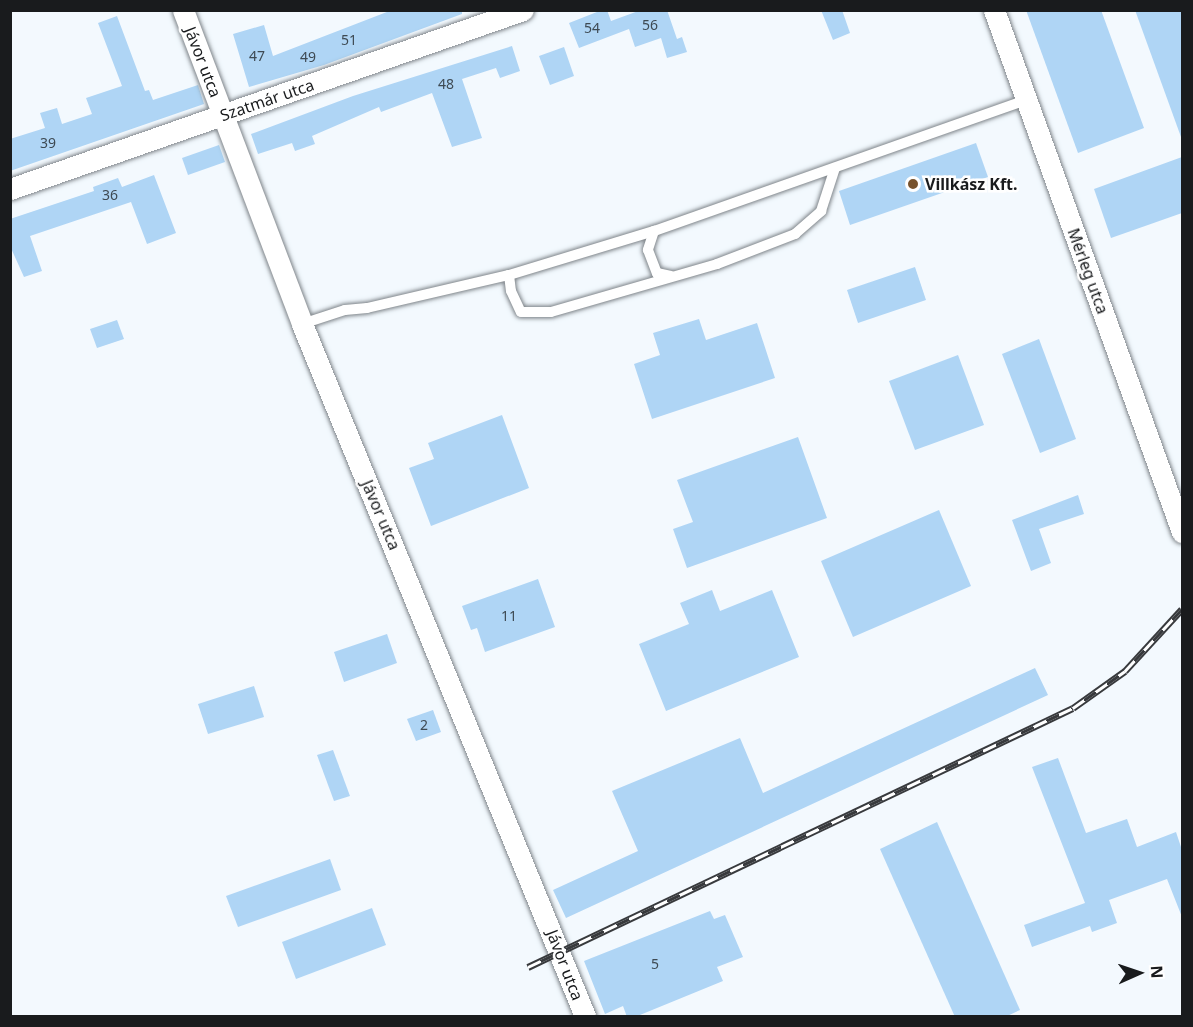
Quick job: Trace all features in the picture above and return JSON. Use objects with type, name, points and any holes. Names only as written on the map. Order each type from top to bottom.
[{"type":"street","name":"Jávor utca","points":[[183,10],[302,324],[585,1017]]},
{"type":"street","name":"Szatmár utca","points":[[10,189],[523,10]]},
{"type":"street","name":"Mérleg utca","points":[[994,10],[1182,532]]},
{"type":"lane","points":[[302,324],[345,310],[367,308],[509,275],[654,231],[1026,100]]},
{"type":"lane","points":[[509,275],[511,291],[521,312],[551,312],[675,276],[795,234],[821,211],[835,168]]},
{"type":"lane","points":[[654,231],[648,250],[657,273],[675,276]]},
{"type":"building","points":[[392,10],[462,10],[462,14],[324,65],[249,87],[233,34],[264,25],[273,56]]},
{"type":"building","points":[[607,10],[611,21],[641,10],[667,10],[677,39],[682,37],[687,52],[667,58],[661,38],[635,47],[629,29],[579,48],[569,23]]},
{"type":"building","points":[[821,10],[842,10],[850,33],[833,40]]},
{"type":"building","points":[[1026,10],[1101,10],[1144,128],[1078,153]]},
{"type":"building","points":[[1135,10],[1182,10],[1182,137],[1181,137]]},
{"type":"building","points":[[117,16],[145,91],[149,90],[153,100],[198,85],[204,104],[10,171],[10,139],[45,128],[40,113],[57,108],[62,124],[92,114],[86,98],[122,86],[98,23]]},
{"type":"building","points":[[512,46],[520,71],[500,78],[496,68],[462,79],[482,138],[452,147],[432,93],[381,112],[379,107],[312,136],[315,144],[295,151],[292,143],[258,154],[251,134],[353,96]]},
{"type":"building","points":[[564,47],[574,76],[550,85],[539,56]]},
{"type":"building","name":"Villkász Kft.","points":[[976,143],[988,177],[850,225],[839,191]]},
{"type":"building","points":[[219,145],[225,162],[188,175],[182,158]]},
{"type":"building","points":[[1182,157],[1182,213],[1111,238],[1094,189]]},
{"type":"building","points":[[154,175],[176,233],[147,244],[131,202],[30,236],[42,271],[24,277],[10,246],[10,219],[94,191],[93,187],[118,178],[122,187]]},
{"type":"building","points":[[915,267],[926,300],[858,323],[847,290]]},
{"type":"building","points":[[699,319],[706,340],[757,323],[775,378],[652,419],[634,364],[660,355],[653,333]]},
{"type":"building","points":[[117,320],[124,339],[97,348],[90,329]]},
{"type":"building","points":[[1039,339],[1076,439],[1040,453],[1002,354]]},
{"type":"building","points":[[958,355],[984,425],[915,450],[889,381]]},
{"type":"building","points":[[502,415],[529,488],[431,526],[409,468],[434,459],[428,443]]},
{"type":"building","points":[[798,437],[827,518],[687,568],[673,529],[693,522],[677,480]]},
{"type":"building","points":[[1078,495],[1084,514],[1039,529],[1051,563],[1031,571],[1012,520]]},
{"type":"building","points":[[939,510],[971,586],[853,637],[821,561]]},
{"type":"building","points":[[538,579],[555,627],[485,652],[477,628],[471,630],[462,606]]},
{"type":"building","points":[[712,590],[720,611],[772,590],[799,657],[666,711],[639,644],[689,624],[680,603]]},
{"type":"building","points":[[387,634],[397,663],[344,682],[334,652]]},
{"type":"building","points":[[1035,668],[1048,695],[566,918],[553,890],[638,851],[612,791],[740,738],[763,793]]},
{"type":"building","points":[[254,686],[264,717],[208,734],[198,704]]},
{"type":"building","points":[[433,710],[441,732],[416,741],[407,719]]},
{"type":"building","points":[[333,750],[350,796],[334,801],[317,755]]},
{"type":"building","points":[[1058,758],[1086,833],[1127,819],[1137,847],[1176,832],[1182,850],[1182,917],[1167,879],[1109,900],[1117,923],[1092,932],[1090,926],[1032,947],[1024,925],[1085,903],[1032,767]]},
{"type":"building","points":[[937,822],[1020,1010],[1005,1017],[955,1017],[880,849]]},
{"type":"building","points":[[330,859],[341,890],[238,927],[226,896]]},
{"type":"building","points":[[372,908],[386,945],[296,979],[282,942]]},
{"type":"building","points":[[710,911],[714,919],[725,915],[743,957],[717,967],[723,981],[635,1017],[627,1017],[623,1006],[605,1014],[584,961]]},
{"type":"railway","points":[[528,967],[1073,708],[1125,671],[1182,609]]},
{"type":"place","name":"Villkász Kft.","points":[[913,184]]}]
